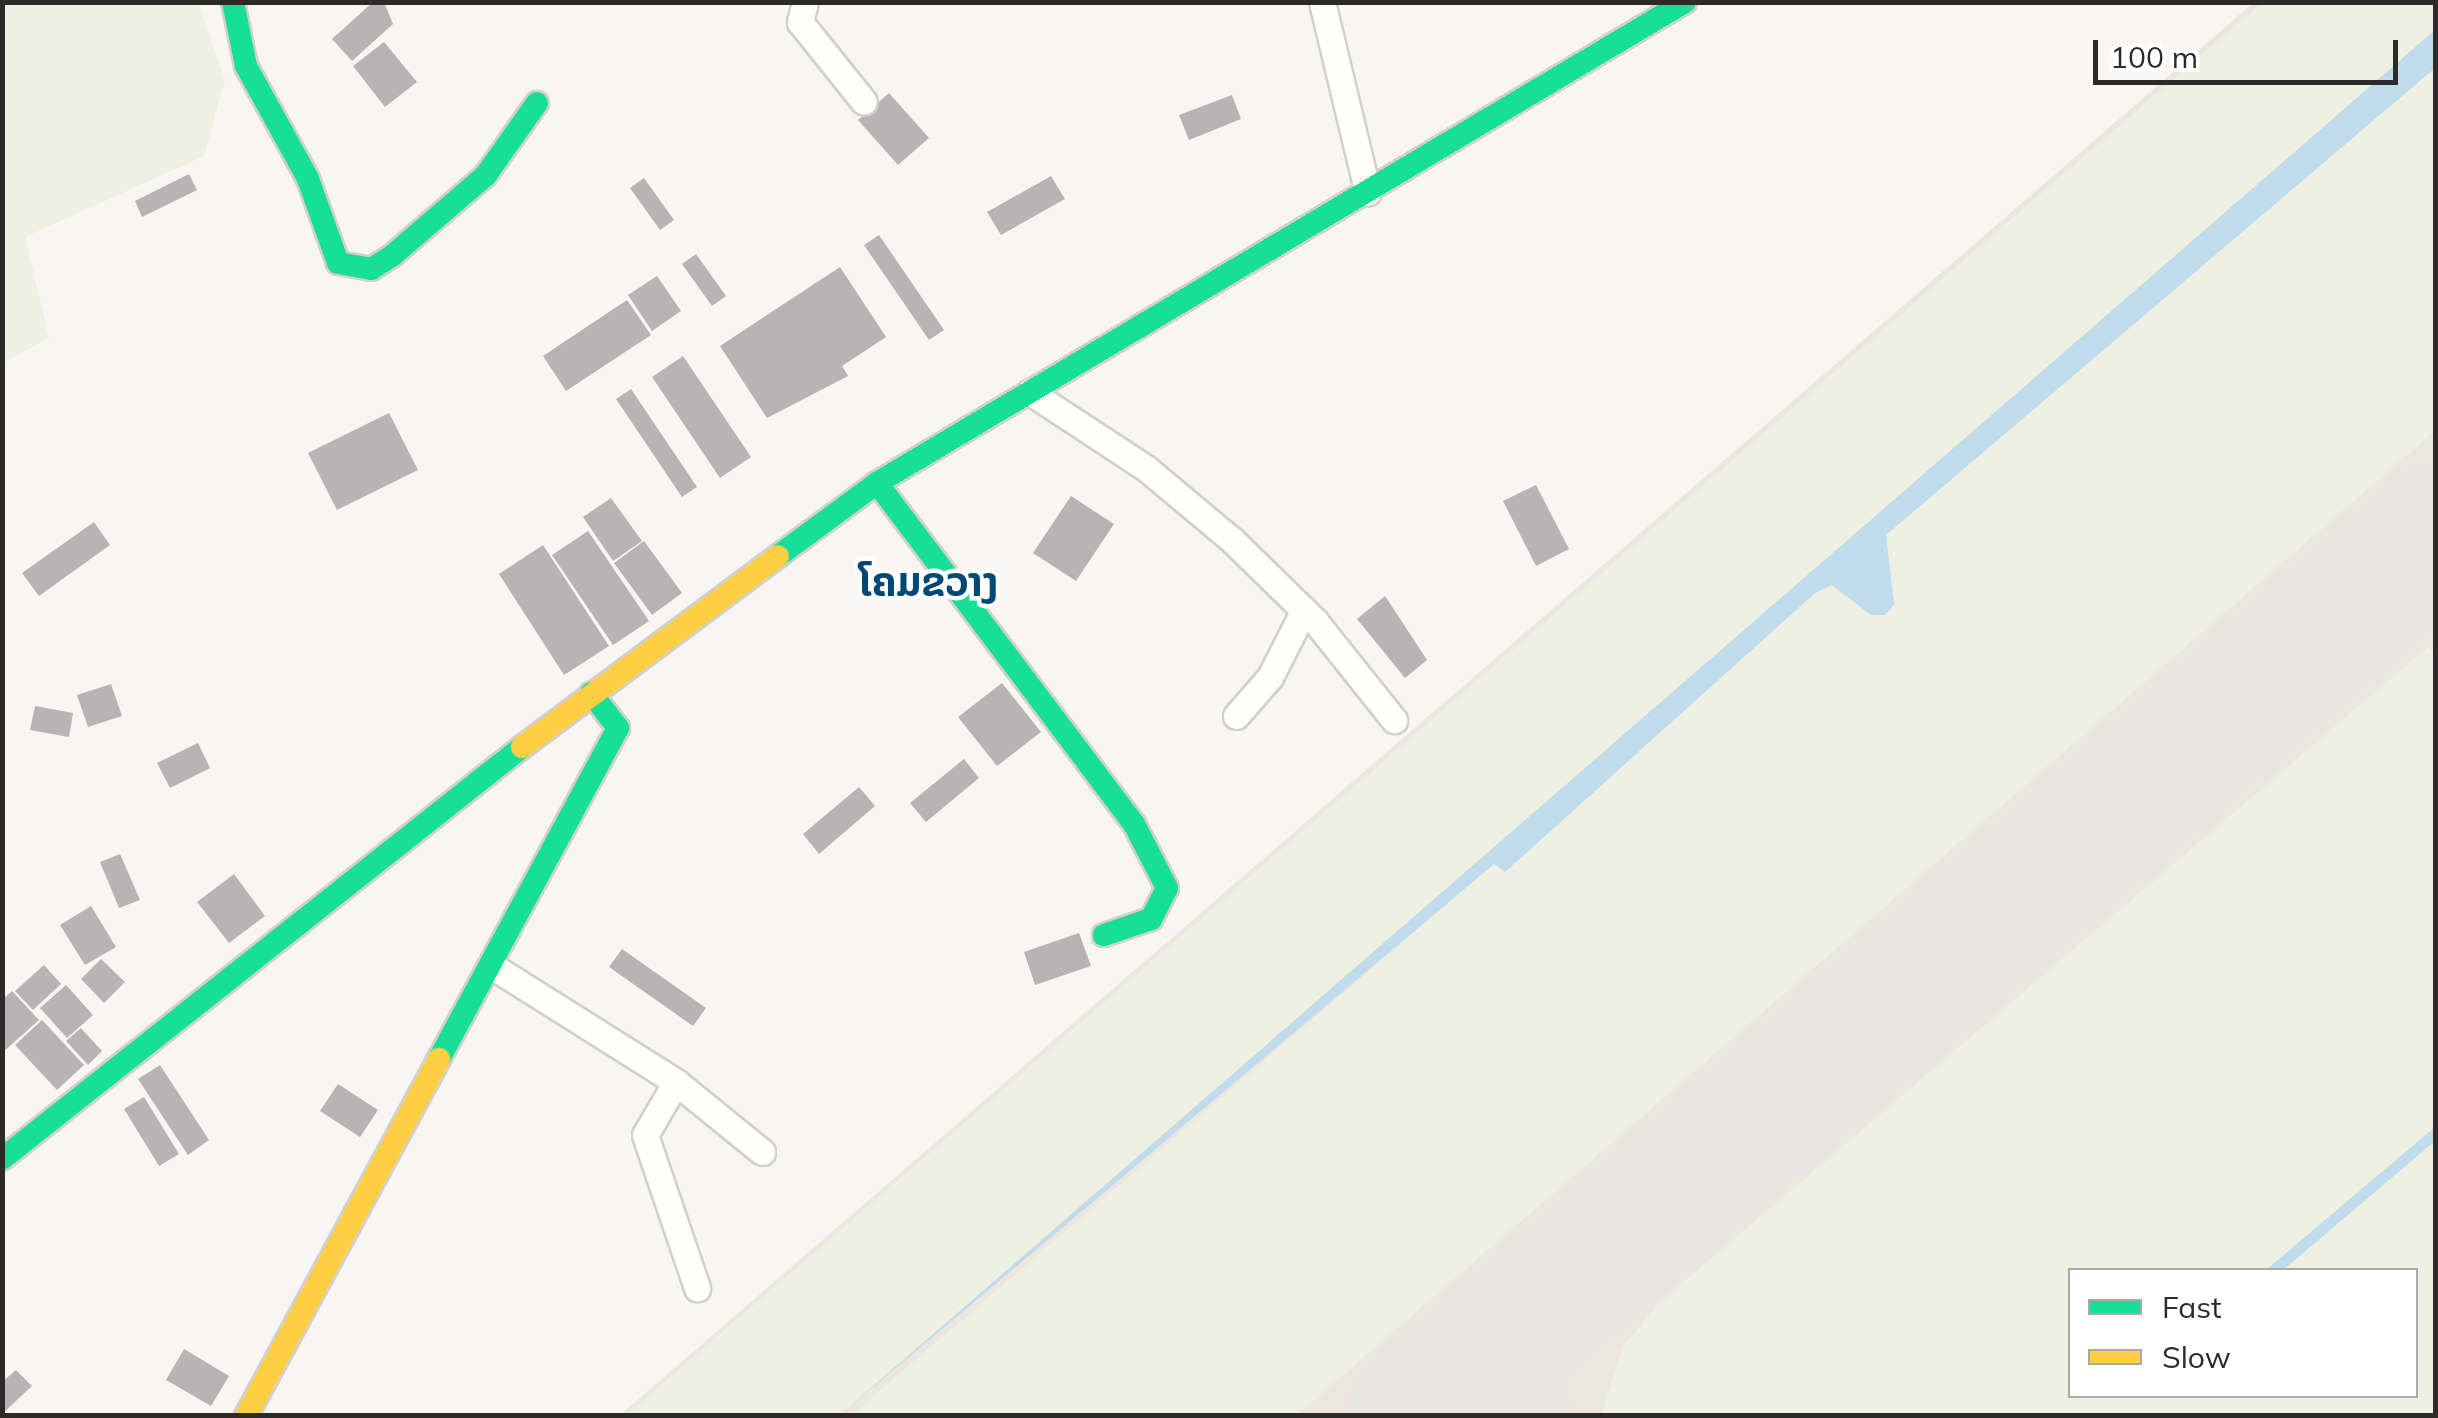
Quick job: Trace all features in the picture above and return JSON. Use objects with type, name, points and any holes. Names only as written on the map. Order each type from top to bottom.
[{"type":"main road","points":[[233,2],[246,66],[308,179],[338,262],[371,269],[393,255],[486,175],[538,103]]},
{"type":"main road","points":[[2,1159],[591,693],[877,484],[1686,2]]},
{"type":"main road","points":[[877,484],[1134,824],[1159,872],[1167,898],[1151,918],[1104,936]]},
{"type":"main road","points":[[246,1416],[618,728],[591,693]]},
{"type":"street","points":[[805,2],[800,22],[864,102]]},
{"type":"street","points":[[1322,2],[1368,193]]},
{"type":"street","points":[[1030,392],[1147,469],[1304,610],[1394,720]]},
{"type":"street","points":[[1236,716],[1270,677],[1304,610]]},
{"type":"street","points":[[492,966],[676,1082],[762,1152]]},
{"type":"street","points":[[676,1082],[645,1135],[697,1288]]},
{"type":"shaded area","points":[[3,2],[198,3],[225,80],[204,156],[25,237],[49,338],[3,363]]},
{"type":"shaded area","points":[[2253,3],[2435,3],[2435,1415],[619,1416]]},
{"type":"shaded area","points":[[2262,3],[2435,3],[2435,30],[840,1415],[625,1416]]},
{"type":"shaded area","points":[[2435,68],[2435,431],[1297,1415],[850,1416],[1495,863],[1505,871],[1815,593],[1832,585],[1844,597],[1894,604],[1886,535]]},
{"type":"shaded area","points":[[2428,647],[2436,656],[2435,1415],[1601,1416],[1622,1348],[1659,1303]]},
{"type":"water","points":[[2435,30],[2435,68],[1886,535],[1894,605],[1885,615],[1871,615],[1832,585],[1815,593],[1505,872],[1494,864],[840,1415]]},
{"type":"water","points":[[2435,1127],[2435,1141],[2285,1268],[2268,1268]]},
{"type":"building","points":[[373,2],[384,2],[393,24],[352,61],[332,39]]},
{"type":"building","points":[[384,42],[417,82],[385,107],[353,66]]},
{"type":"building","points":[[889,93],[929,138],[898,165],[858,120]]},
{"type":"building","points":[[1232,95],[1241,119],[1189,140],[1179,115]]},
{"type":"building","points":[[189,174],[197,190],[142,217],[135,201]]},
{"type":"building","points":[[1051,176],[1065,199],[1001,235],[987,212]]},
{"type":"building","points":[[644,178],[674,220],[660,230],[630,188]]},
{"type":"building","points":[[879,235],[944,330],[929,340],[864,245]]},
{"type":"building","points":[[696,254],[726,296],[712,306],[682,264]]},
{"type":"building","points":[[840,267],[886,337],[842,366],[848,376],[767,418],[720,346]]},
{"type":"building","points":[[657,276],[681,311],[652,331],[628,295]]},
{"type":"building","points":[[627,300],[651,335],[566,391],[543,356]]},
{"type":"building","points":[[683,356],[751,457],[720,478],[652,377]]},
{"type":"building","points":[[631,389],[697,487],[682,497],[616,399]]},
{"type":"building","points":[[389,413],[418,470],[337,510],[308,453]]},
{"type":"building","points":[[1536,485],[1569,549],[1536,566],[1503,501]]},
{"type":"building","points":[[1071,496],[1114,524],[1076,581],[1033,553]]},
{"type":"building","points":[[611,498],[642,541],[613,561],[583,517]]},
{"type":"building","points":[[94,522],[110,545],[39,596],[22,573]]},
{"type":"building","points":[[588,531],[649,621],[613,645],[552,555]]},
{"type":"building","points":[[644,541],[682,593],[652,615],[614,563]]},
{"type":"building","points":[[543,545],[609,646],[564,675],[499,574]]},
{"type":"building","points":[[1385,596],[1427,660],[1405,678],[1357,619]]},
{"type":"building","points":[[1002,683],[1041,732],[997,766],[958,717]]},
{"type":"building","points":[[111,684],[122,716],[88,727],[77,695]]},
{"type":"building","points":[[35,706],[73,713],[69,737],[30,730]]},
{"type":"building","points":[[198,743],[210,768],[170,788],[157,763]]},
{"type":"building","points":[[964,759],[979,778],[926,822],[910,803]]},
{"type":"building","points":[[859,787],[875,806],[819,854],[803,834]]},
{"type":"building","points":[[120,854],[140,900],[119,908],[100,862]]},
{"type":"building","points":[[234,874],[265,916],[229,943],[197,902]]},
{"type":"building","points":[[91,906],[116,947],[85,965],[60,925]]},
{"type":"building","points":[[1079,933],[1091,966],[1035,985],[1024,952]]},
{"type":"building","points":[[622,949],[706,1008],[693,1026],[609,967]]},
{"type":"building","points":[[101,959],[125,982],[104,1003],[81,979]]},
{"type":"building","points":[[44,965],[61,984],[33,1010],[15,991]]},
{"type":"building","points":[[66,985],[93,1015],[67,1038],[40,1008]]},
{"type":"building","points":[[12,991],[39,1020],[2,1053],[2,1000]]},
{"type":"building","points":[[42,1020],[84,1065],[57,1090],[15,1045]]},
{"type":"building","points":[[81,1028],[102,1051],[88,1065],[66,1041]]},
{"type":"building","points":[[160,1065],[209,1140],[188,1155],[138,1079]]},
{"type":"building","points":[[338,1084],[378,1110],[360,1137],[320,1111]]},
{"type":"building","points":[[144,1097],[179,1154],[159,1166],[124,1109]]},
{"type":"building","points":[[184,1349],[229,1376],[211,1406],[166,1380]]},
{"type":"building","points":[[16,1370],[32,1386],[2,1414],[2,1382]]},
{"type":"taxiway","points":[[1530,1316],[1543,1416]]},
{"type":"runway","points":[[1414,1416],[2436,534]]},
{"type":"traffic: fast","points":[[233,2],[246,66],[308,179],[338,263],[371,269],[393,255],[486,175],[537,103]]},
{"type":"traffic: fast","points":[[778,556],[877,483],[1685,2]]},
{"type":"traffic: fast","points":[[877,483],[1134,824],[1167,888],[1151,919],[1104,935]]},
{"type":"traffic: fast","points":[[439,1059],[618,728],[591,693]]},
{"type":"traffic: fast","points":[[2,1159],[522,747]]},
{"type":"traffic: slow","points":[[522,747],[778,556]]},
{"type":"traffic: slow","points":[[246,1416],[439,1059]]},
{"type":"district","name":"ໂຄມຂວາງ","points":[[928,581]]}]
